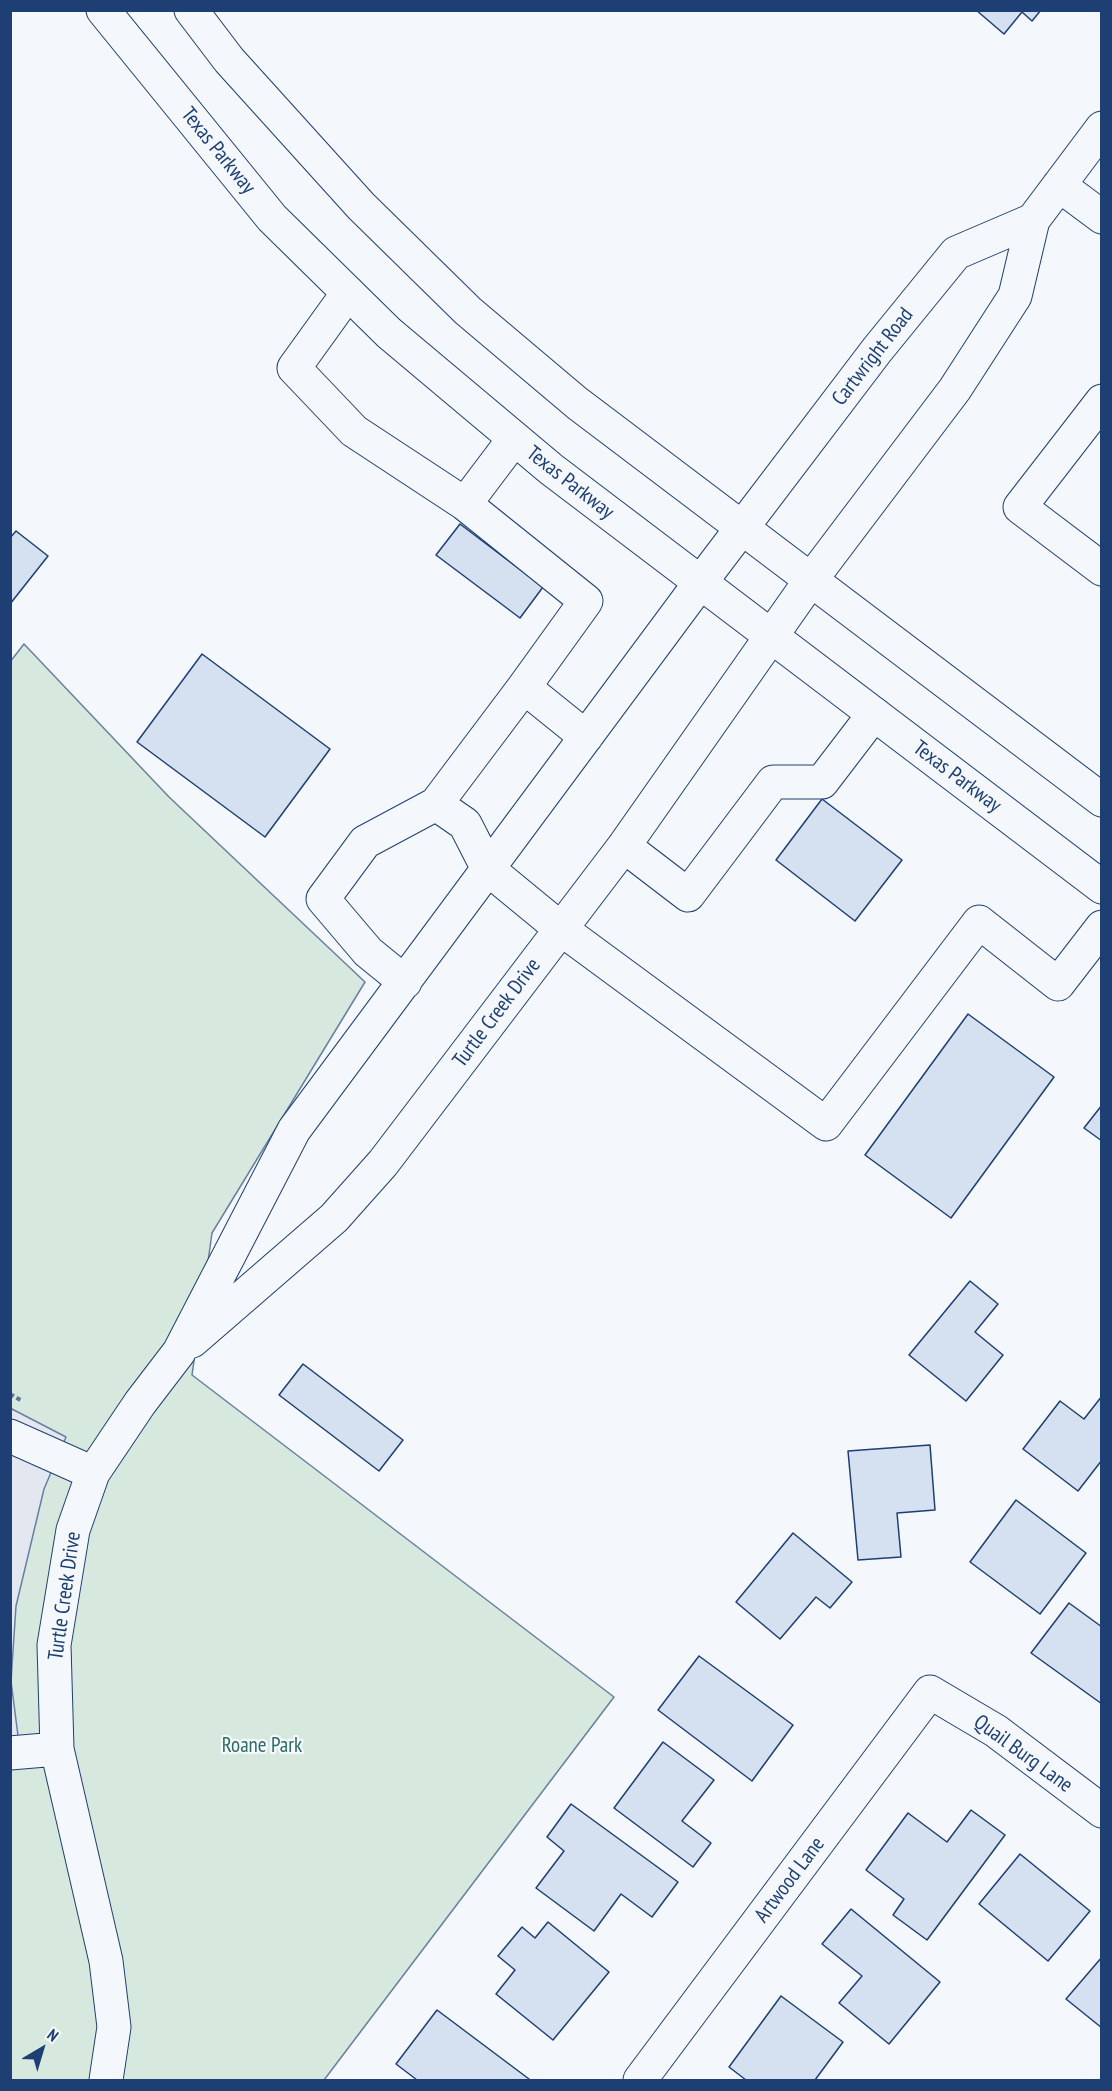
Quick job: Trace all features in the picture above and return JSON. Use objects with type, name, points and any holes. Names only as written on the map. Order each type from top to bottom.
[{"type":"street","name":"Texas Parkway","points":[[103,10],[272,218],[389,333],[514,439],[700,583],[1101,886]]},
{"type":"street","points":[[190,10],[229,60],[361,206],[468,311],[577,403],[1101,800]]},
{"type":"street","points":[[810,581],[955,388],[1015,296],[1033,220],[1101,128]]},
{"type":"street","points":[[1059,185],[1101,217]]},
{"type":"street","name":"Cartwright Road","points":[[700,583],[877,350],[956,253],[1033,220]]},
{"type":"street","points":[[348,293],[294,368],[354,431],[465,504],[586,601],[436,804],[365,842],[322,899],[368,952],[405,982]]},
{"type":"street","points":[[1101,401],[1020,507],[1101,569]]},
{"type":"street","points":[[465,504],[514,439]]},
{"type":"street","name":"Turtle Creek Drive","points":[[179,1352],[334,1218],[383,1163],[624,846],[810,581]]},
{"type":"street","name":"Turtle Creek Drive","points":[[106,2080],[114,2027],[106,1961],[57,1749],[54,1645],[73,1530],[93,1473],[140,1403],[179,1352],[294,1130],[700,583]]},
{"type":"street","points":[[524,687],[586,737]]},
{"type":"street","points":[[624,846],[688,896],[773,782],[822,782],[874,714]]},
{"type":"street","points":[[436,804],[465,824],[488,869],[561,929],[826,1124],[979,922],[1058,984],[1101,927]]},
{"type":"street","points":[[10,1436],[93,1473]]},
{"type":"street","name":"Artwood Lane","points":[[640,2080],[930,1692],[943,1699]]},
{"type":"street","name":"Quail Burg Lane","points":[[943,1699],[996,1731],[1101,1811]]},
{"type":"street","points":[[10,1753],[57,1749]]},
{"type":"green space","name":"Roane Park","points":[[24,644],[169,797],[365,982],[212,1233],[192,1375],[614,1697],[324,2080],[11,2080],[10,662]]},
{"type":"shaded area","points":[[10,1408],[66,1437],[44,1489],[16,1606],[11,1681],[22,1767],[10,1769]]},
{"type":"building","points":[[976,10],[1041,10],[1032,21],[1022,12],[1004,34]]},
{"type":"building","points":[[460,524],[543,587],[520,618],[436,555]]},
{"type":"building","points":[[16,531],[48,556],[10,604],[10,538]]},
{"type":"building","points":[[202,654],[330,749],[265,837],[137,742]]},
{"type":"building","points":[[822,799],[902,860],[855,921],[776,860]]},
{"type":"building","points":[[968,1014],[1054,1077],[951,1218],[865,1155]]},
{"type":"building","points":[[1102,1105],[1102,1141],[1084,1128]]},
{"type":"building","points":[[970,1281],[998,1304],[975,1332],[1003,1355],[966,1401],[909,1355]]},
{"type":"building","points":[[303,1364],[403,1440],[379,1471],[279,1395]]},
{"type":"building","points":[[1102,1396],[1102,1460],[1078,1491],[1023,1449],[1060,1401],[1084,1419]]},
{"type":"building","points":[[930,1445],[935,1510],[897,1513],[901,1557],[858,1560],[848,1451]]},
{"type":"building","points":[[1016,1500],[1086,1553],[1040,1614],[970,1562]]},
{"type":"building","points":[[793,1533],[852,1582],[830,1608],[816,1597],[780,1639],[736,1602]]},
{"type":"building","points":[[1069,1603],[1102,1627],[1102,1704],[1031,1653]]},
{"type":"building","points":[[699,1656],[793,1725],[752,1781],[658,1710]]},
{"type":"building","points":[[663,1742],[714,1780],[682,1821],[711,1843],[693,1867],[614,1808]]},
{"type":"building","points":[[571,1804],[678,1882],[652,1917],[621,1894],[594,1931],[536,1888],[564,1851],[547,1837]]},
{"type":"building","points":[[971,1810],[1005,1835],[927,1940],[893,1915],[904,1899],[866,1870],[908,1813],[947,1842]]},
{"type":"building","points":[[1020,1854],[1090,1911],[1048,1961],[979,1904]]},
{"type":"building","points":[[851,1909],[940,1982],[889,2044],[839,2003],[862,1976],[822,1944]]},
{"type":"building","points":[[548,1922],[609,1972],[553,2040],[496,1994],[515,1970],[498,1956],[522,1927],[535,1938]]},
{"type":"building","points":[[1102,1957],[1102,2028],[1066,1999]]},
{"type":"building","points":[[781,1996],[843,2042],[815,2080],[746,2080],[729,2067]]},
{"type":"building","points":[[437,2010],[529,2079],[417,2080],[396,2064]]}]
